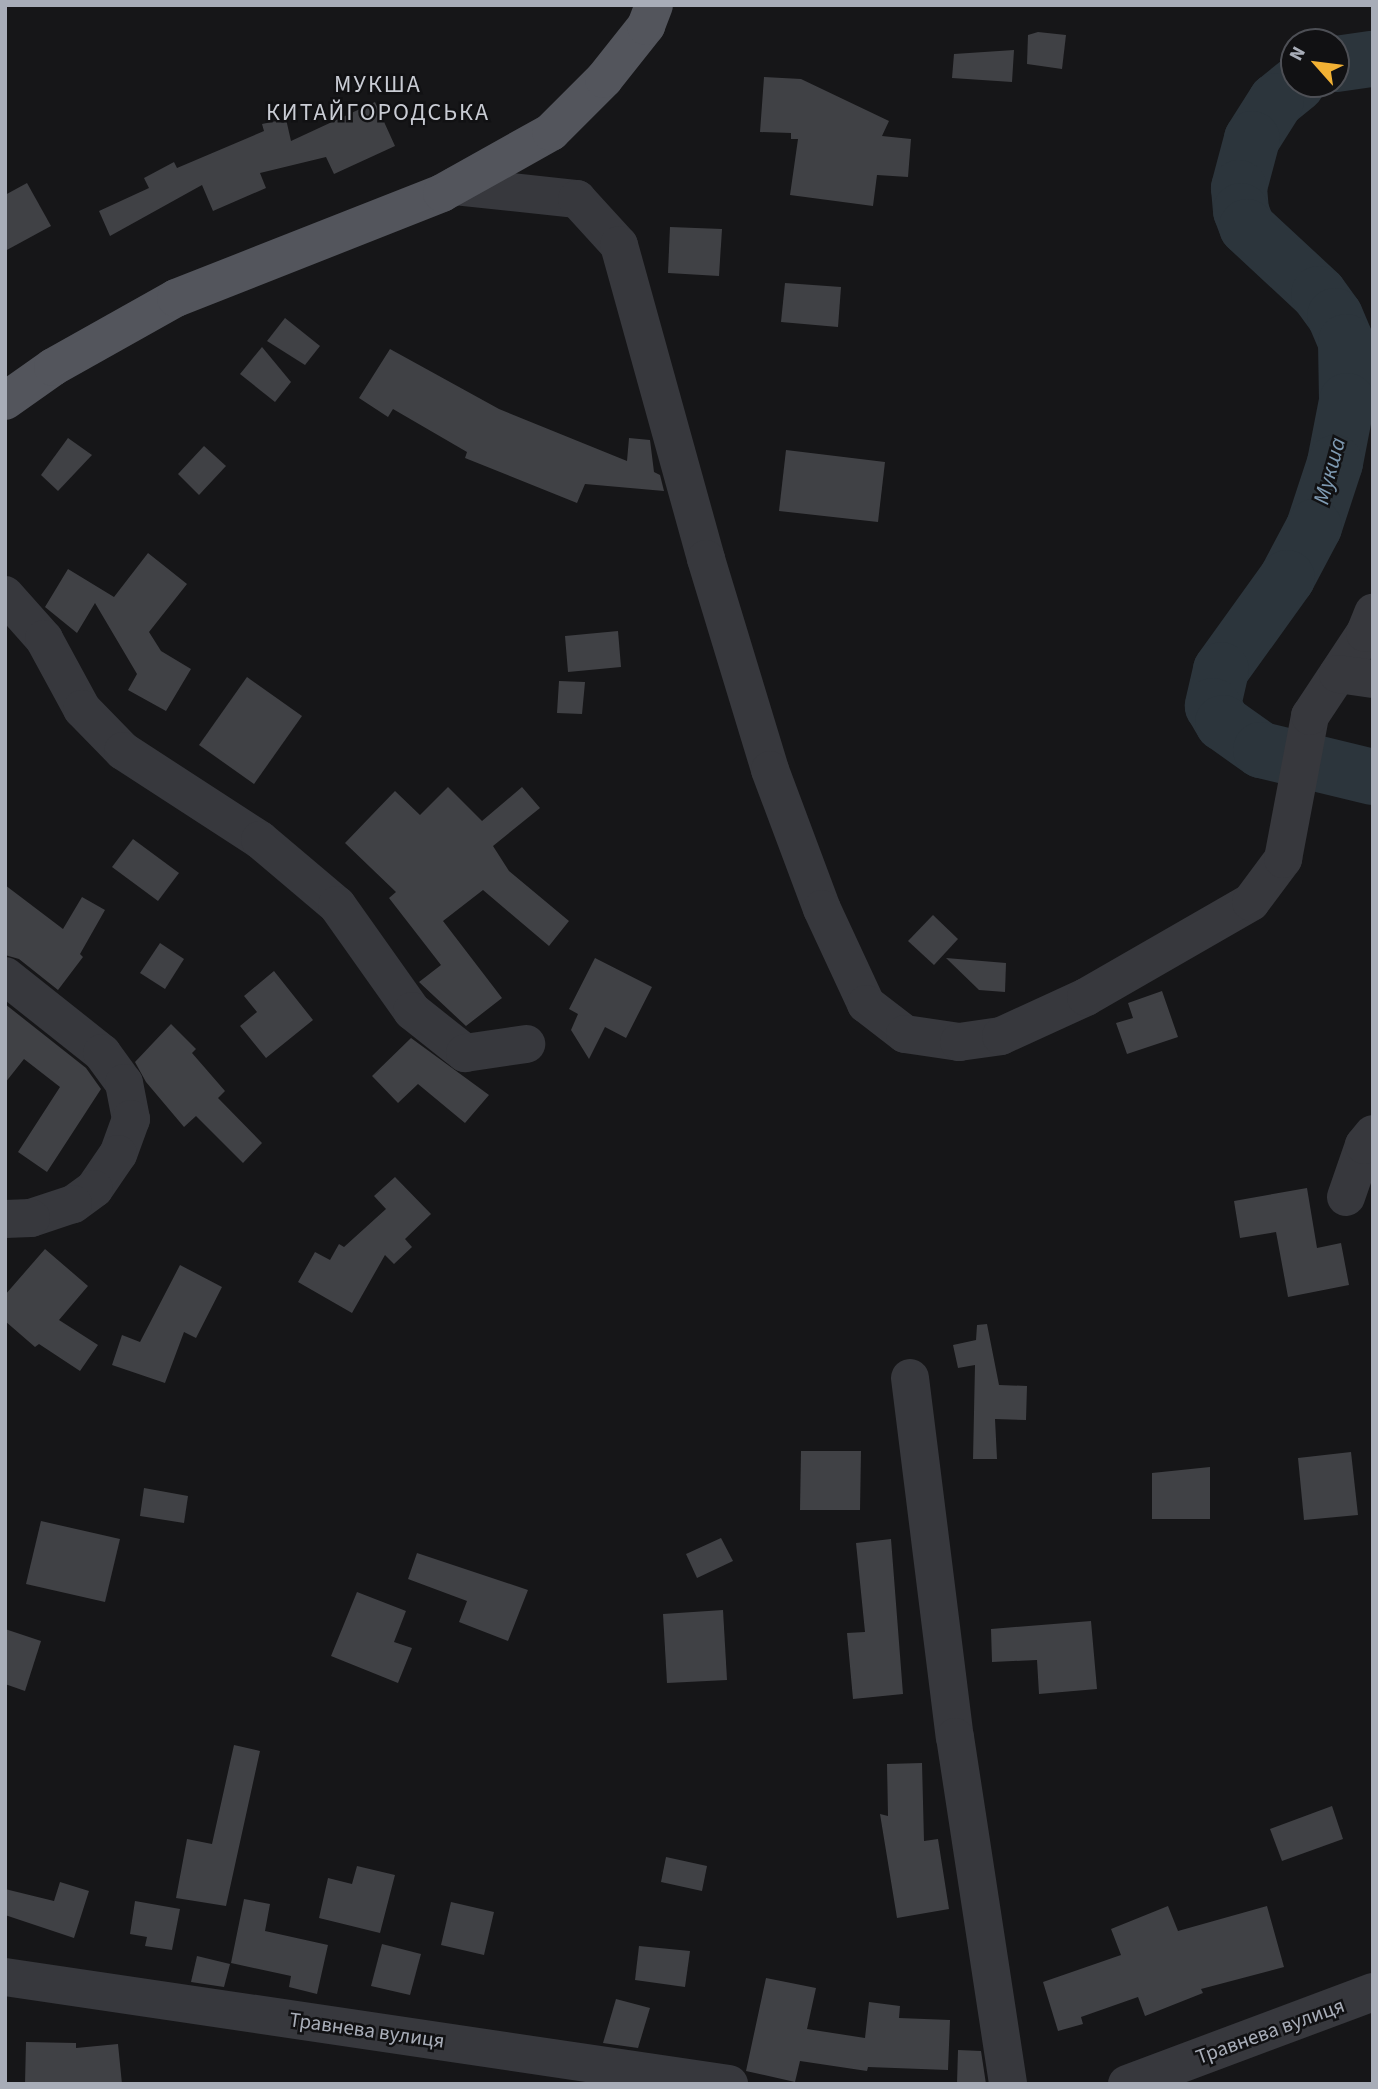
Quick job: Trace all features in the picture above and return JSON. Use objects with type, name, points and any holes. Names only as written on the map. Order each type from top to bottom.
[{"type":"main road","points":[[5,401],[53,368],[176,298],[455,186],[551,132],[604,79],[646,26],[654,5]]},
{"type":"street","points":[[455,186],[578,199],[619,245],[706,559],[770,770],[821,909],[866,1004],[905,1034],[959,1042],[1001,1036],[1098,990],[1251,902],[1283,859],[1310,716],[1355,676],[1365,633],[1373,613]]},
{"type":"street","points":[[5,595],[44,639],[82,709],[123,751],[260,840],[337,905],[412,1011],[465,1053],[526,1044]]},
{"type":"street","points":[[5,976],[103,1052],[124,1083],[131,1119],[118,1154],[94,1189],[52,1211],[5,1219]]},
{"type":"street","points":[[1346,1197],[1356,1164],[1373,1134]]},
{"type":"street","points":[[910,1378],[955,1737],[1008,2084]]},
{"type":"street","name":"Травнева вулиця","points":[[5,1977],[729,2084]]},
{"type":"street","name":"Травнева вулиця","points":[[1127,2084],[1373,1992]]},
{"type":"building","points":[[1038,32],[1066,35],[1062,69],[1027,64],[1028,35]]},
{"type":"building","points":[[1014,50],[1012,82],[952,78],[954,54]]},
{"type":"building","points":[[764,77],[801,79],[889,121],[882,136],[911,139],[908,177],[877,175],[873,206],[790,195],[798,139],[791,139],[791,133],[760,132]]},
{"type":"building","points":[[375,102],[395,146],[334,174],[326,157],[260,173],[266,188],[213,211],[202,185],[110,236],[99,211],[149,188],[144,178],[174,162],[177,168],[264,131],[262,124],[286,119],[291,141]]},
{"type":"building","points":[[27,183],[51,226],[5,251],[5,195]]},
{"type":"building","points":[[670,227],[722,229],[719,276],[668,273]]},
{"type":"building","points":[[785,283],[841,287],[838,327],[781,322]]},
{"type":"building","points":[[285,318],[320,346],[305,365],[267,341]]},
{"type":"building","points":[[262,347],[291,382],[275,402],[240,374]]},
{"type":"building","points":[[390,349],[499,409],[627,461],[629,438],[650,440],[654,472],[660,475],[664,491],[585,484],[577,503],[465,458],[467,452],[393,409],[388,417],[359,398]]},
{"type":"building","points":[[68,438],[92,455],[58,491],[41,475]]},
{"type":"building","points":[[204,446],[226,466],[199,495],[178,474]]},
{"type":"building","points":[[786,450],[885,462],[878,522],[779,511]]},
{"type":"building","points":[[148,553],[187,584],[149,632],[161,651],[191,669],[166,711],[128,690],[137,674],[95,603],[77,633],[45,607],[68,569],[114,597]]},
{"type":"building","points":[[618,631],[621,667],[568,672],[565,636]]},
{"type":"building","points":[[247,677],[302,716],[254,784],[199,745]]},
{"type":"building","points":[[559,681],[585,682],[582,714],[557,713]]},
{"type":"building","points":[[448,787],[482,821],[522,787],[540,808],[493,846],[509,871],[569,921],[549,946],[483,890],[443,921],[502,998],[466,1026],[419,982],[441,965],[389,898],[396,892],[345,843],[395,791],[420,815]]},
{"type":"building","points":[[133,839],[179,873],[158,901],[112,867]]},
{"type":"building","points":[[5,885],[63,929],[82,897],[105,910],[80,954],[83,957],[58,990],[19,959],[5,955]]},
{"type":"building","points":[[933,915],[958,939],[934,965],[908,941]]},
{"type":"building","points":[[160,943],[184,959],[165,989],[140,973]]},
{"type":"building","points":[[595,958],[652,987],[626,1038],[605,1027],[589,1059],[571,1030],[578,1014],[569,1009]]},
{"type":"building","points":[[946,958],[1006,963],[1005,992],[979,990]]},
{"type":"building","points":[[274,971],[313,1020],[266,1058],[240,1026],[257,1012],[244,996]]},
{"type":"building","points":[[1162,991],[1178,1037],[1127,1054],[1116,1023],[1133,1018],[1128,1003]]},
{"type":"building","points":[[5,1004],[86,1068],[101,1089],[47,1172],[18,1152],[60,1087],[24,1059],[5,1083]]},
{"type":"building","points":[[171,1024],[196,1049],[192,1053],[225,1091],[218,1098],[262,1143],[243,1163],[196,1116],[184,1127],[146,1082],[135,1062]]},
{"type":"building","points":[[411,1038],[489,1095],[465,1123],[418,1084],[398,1103],[372,1076]]},
{"type":"building","points":[[395,1177],[431,1214],[405,1239],[412,1247],[394,1264],[385,1255],[352,1313],[298,1282],[315,1252],[330,1260],[339,1244],[344,1247],[386,1209],[374,1196]]},
{"type":"building","points":[[1307,1188],[1317,1248],[1341,1243],[1349,1285],[1288,1297],[1276,1232],[1240,1238],[1234,1201]]},
{"type":"building","points":[[45,1249],[88,1286],[59,1320],[98,1345],[80,1371],[39,1344],[35,1347],[5,1321],[5,1295]]},
{"type":"building","points":[[180,1265],[222,1287],[196,1338],[184,1332],[165,1383],[112,1365],[122,1335],[140,1342]]},
{"type":"building","points":[[987,1324],[999,1385],[1027,1386],[1026,1420],[995,1419],[997,1459],[973,1459],[975,1365],[958,1368],[953,1345],[976,1340],[977,1325]]},
{"type":"building","points":[[801,1451],[861,1451],[860,1510],[800,1510]]},
{"type":"building","points":[[1351,1452],[1358,1515],[1304,1520],[1298,1458]]},
{"type":"building","points":[[1210,1467],[1210,1519],[1152,1519],[1152,1473]]},
{"type":"building","points":[[144,1488],[188,1496],[184,1523],[140,1516]]},
{"type":"building","points":[[41,1521],[120,1539],[105,1602],[26,1584]]},
{"type":"building","points":[[721,1538],[733,1561],[697,1578],[686,1554]]},
{"type":"building","points":[[891,1539],[903,1694],[853,1699],[847,1633],[865,1632],[856,1543]]},
{"type":"building","points":[[417,1553],[528,1590],[508,1641],[459,1622],[467,1601],[408,1579]]},
{"type":"building","points":[[357,1592],[406,1611],[394,1642],[412,1648],[398,1683],[331,1656]]},
{"type":"building","points":[[723,1610],[727,1680],[667,1683],[663,1614]]},
{"type":"building","points":[[1091,1621],[1097,1689],[1039,1694],[1037,1660],[992,1662],[991,1629]]},
{"type":"building","points":[[5,1629],[41,1641],[25,1691],[5,1684]]},
{"type":"building","points":[[234,1745],[260,1751],[226,1906],[176,1898],[187,1839],[212,1844]]},
{"type":"building","points":[[922,1763],[924,1841],[938,1839],[949,1909],[897,1918],[880,1814],[888,1816],[887,1764]]},
{"type":"building","points":[[1332,1806],[1343,1839],[1282,1861],[1270,1829]]},
{"type":"building","points":[[666,1857],[707,1866],[702,1891],[661,1882]]},
{"type":"building","points":[[357,1866],[395,1875],[380,1933],[319,1918],[328,1878],[352,1884]]},
{"type":"building","points":[[60,1882],[89,1891],[74,1938],[5,1915],[5,1889],[54,1901]]},
{"type":"building","points":[[244,1899],[270,1904],[265,1931],[328,1945],[317,1994],[289,1987],[291,1976],[231,1963]]},
{"type":"building","points":[[135,1901],[180,1909],[172,1950],[145,1946],[147,1937],[130,1934]]},
{"type":"building","points":[[451,1902],[494,1912],[484,1955],[441,1945]]},
{"type":"building","points":[[1168,1906],[1178,1931],[1267,1906],[1284,1967],[1201,1989],[1203,1993],[1145,2016],[1138,1997],[1081,2017],[1083,2024],[1058,2031],[1043,1982],[1121,1955],[1111,1929]]},
{"type":"building","points":[[382,1944],[421,1954],[410,1995],[371,1986]]},
{"type":"building","points":[[639,1946],[690,1951],[685,1987],[635,1980]]},
{"type":"building","points":[[197,1956],[230,1964],[224,1987],[191,1982]]},
{"type":"building","points":[[766,1978],[816,1988],[807,2029],[865,2038],[869,2002],[900,2006],[899,2018],[950,2020],[948,2070],[868,2067],[867,2071],[800,2061],[795,2082],[746,2071]]},
{"type":"building","points":[[616,1999],[650,2008],[638,2048],[603,2043]]},
{"type":"building","points":[[26,2042],[76,2043],[76,2048],[118,2044],[122,2084],[25,2084]]},
{"type":"building","points":[[958,2050],[981,2051],[986,2084],[957,2084]]},
{"type":"waterway","name":"Мукша","points":[[1350,62],[1373,59]]},
{"type":"waterway","name":"Мукша","points":[[1280,98],[1252,139],[1239,188],[1241,211],[1247,227],[1319,294],[1335,316],[1346,342],[1347,401],[1335,463],[1314,527],[1287,578],[1221,670],[1213,706],[1223,723],[1261,750],[1373,777]]},
{"type":"district","name":"МУКША КИТАЙГОРОДСЬКА","points":[[378,99]]}]
